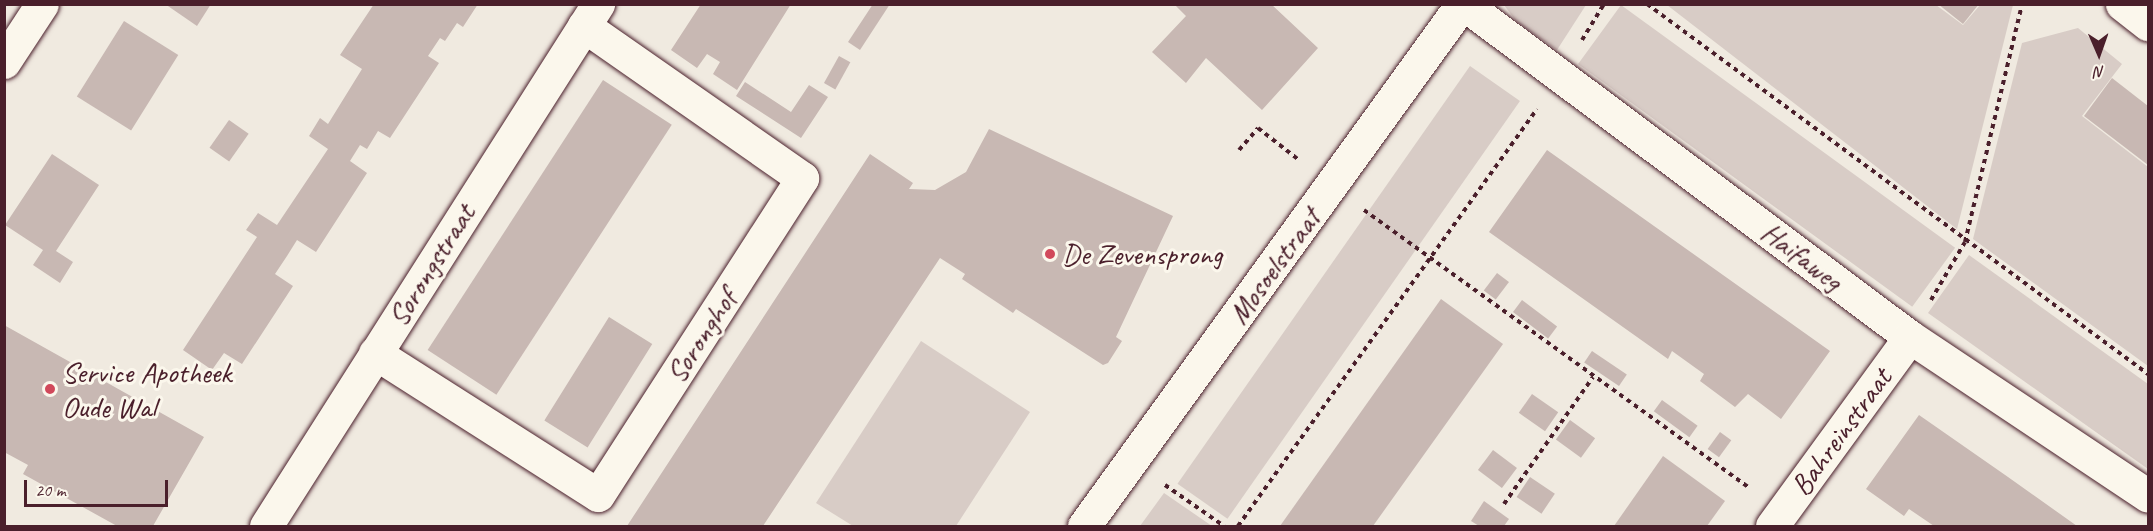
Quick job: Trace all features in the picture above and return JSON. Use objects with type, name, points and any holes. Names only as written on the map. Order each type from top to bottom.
[{"type":"street","points":[[4,62],[42,4]]},
{"type":"street","name":"Haifaweg","points":[[1463,4],[1562,74],[1910,337],[2148,496]]},
{"type":"street","name":"Mosoelstraat","points":[[1084,526],[1463,4]]},
{"type":"street","points":[[2122,4],[2148,24]]},
{"type":"street","name":"Sorongstraat","points":[[266,526],[591,15]]},
{"type":"street","name":"Soronghof","points":[[375,353],[598,495],[802,178],[591,15]]},
{"type":"street","name":"Bahreinstraat","points":[[1777,519],[1910,337]]},
{"type":"path","points":[[1238,526],[1562,74],[1604,4]]},
{"type":"path","points":[[1647,4],[1965,242],[2148,374]]},
{"type":"path","points":[[1910,337],[1965,242],[2022,4]]},
{"type":"path","points":[[1239,150],[1258,128],[1429,261],[1593,377],[1777,519]]},
{"type":"path","points":[[1504,504],[1593,377]]},
{"type":"path","points":[[1132,462],[1224,526]]},
{"type":"shaded area","points":[[1504,5],[1586,5],[1557,50],[1516,21]]},
{"type":"shaded area","points":[[1621,5],[1955,248],[1912,307],[1578,64]]},
{"type":"shaded area","points":[[1667,5],[1936,5],[1963,25],[1980,5],[2013,5],[1957,229]]},
{"type":"shaded area","points":[[2078,28],[2122,64],[2082,116],[2148,167],[2148,366],[1973,239],[2022,43]]},
{"type":"shaded area","points":[[1470,66],[1520,101],[1227,519],[1177,484]]},
{"type":"shaded area","points":[[1969,255],[2148,384],[2148,469],[1928,313]]},
{"type":"shaded area","points":[[921,341],[1030,412],[956,526],[853,526],[816,503]]},
{"type":"shaded area","points":[[1164,493],[1212,526],[1140,526]]},
{"type":"building","points":[[165,4],[211,4],[197,26]]},
{"type":"building","points":[[374,4],[478,4],[463,27],[457,23],[445,41],[440,38],[428,56],[439,63],[390,138],[378,131],[367,149],[360,145],[350,161],[367,173],[316,252],[297,240],[275,274],[293,286],[242,364],[224,353],[212,370],[183,350],[257,237],[246,230],[258,213],[277,225],[328,149],[309,136],[320,118],[328,124],[362,69],[340,55]]},
{"type":"building","points":[[701,4],[791,4],[737,90],[713,74],[720,62],[707,54],[697,68],[671,50]]},
{"type":"building","points":[[873,4],[890,4],[860,50],[848,42]]},
{"type":"building","points":[[1174,4],[1271,4],[1318,48],[1262,110],[1206,58],[1186,83],[1152,52],[1186,16]]},
{"type":"building","points":[[1938,4],[1979,4],[1963,24]]},
{"type":"building","points":[[124,21],[178,55],[131,130],[77,96]]},
{"type":"building","points":[[839,56],[850,62],[835,89],[824,83]]},
{"type":"building","points":[[2112,78],[2148,106],[2148,165],[2084,116]]},
{"type":"building","points":[[603,80],[672,125],[496,395],[428,350]]},
{"type":"building","points":[[745,82],[791,112],[809,85],[828,97],[801,138],[736,96]]},
{"type":"building","points":[[229,120],[249,134],[229,162],[209,148]]},
{"type":"building","points":[[989,129],[1173,216],[1116,337],[1122,341],[1108,363],[1103,365],[1016,309],[1013,313],[962,279],[965,274],[940,258],[763,526],[627,526],[870,154],[913,183],[909,189],[935,190],[966,172]]},
{"type":"building","points":[[1547,150],[1830,351],[1781,419],[1748,394],[1735,407],[1700,381],[1704,374],[1672,351],[1668,359],[1489,232]]},
{"type":"building","points":[[52,154],[99,185],[56,251],[73,262],[60,283],[33,265],[43,250],[5,225]]},
{"type":"building","points":[[1497,273],[1509,282],[1496,300],[1484,291]]},
{"type":"building","points":[[1441,299],[1503,344],[1373,526],[1280,526]]},
{"type":"building","points":[[1522,300],[1557,326],[1548,338],[1513,312]]},
{"type":"building","points":[[609,317],[652,344],[588,447],[544,420]]},
{"type":"building","points":[[4,325],[204,437],[153,526],[117,526],[23,474],[28,465],[4,452]]},
{"type":"building","points":[[1592,351],[1627,374],[1619,386],[1584,363]]},
{"type":"building","points":[[1532,394],[1558,412],[1545,431],[1519,413]]},
{"type":"building","points":[[1662,400],[1698,426],[1689,437],[1654,411]]},
{"type":"building","points":[[1919,415],[2077,526],[1934,526],[1909,509],[1904,516],[1866,489]]},
{"type":"building","points":[[1570,420],[1595,438],[1581,458],[1556,439]]},
{"type":"building","points":[[1720,432],[1731,440],[1719,457],[1708,449]]},
{"type":"building","points":[[1493,450],[1517,468],[1502,488],[1478,470]]},
{"type":"building","points":[[1663,456],[1725,501],[1707,526],[1614,526]]},
{"type":"building","points":[[1530,477],[1555,494],[1541,514],[1517,497]]},
{"type":"building","points":[[1484,501],[1509,519],[1504,526],[1479,526],[1471,521]]},
{"type":"place","name":"De Zevensprong","points":[[1050,254]]},
{"type":"place","name":"Service Apotheek Oude Wal","points":[[50,389]]}]
